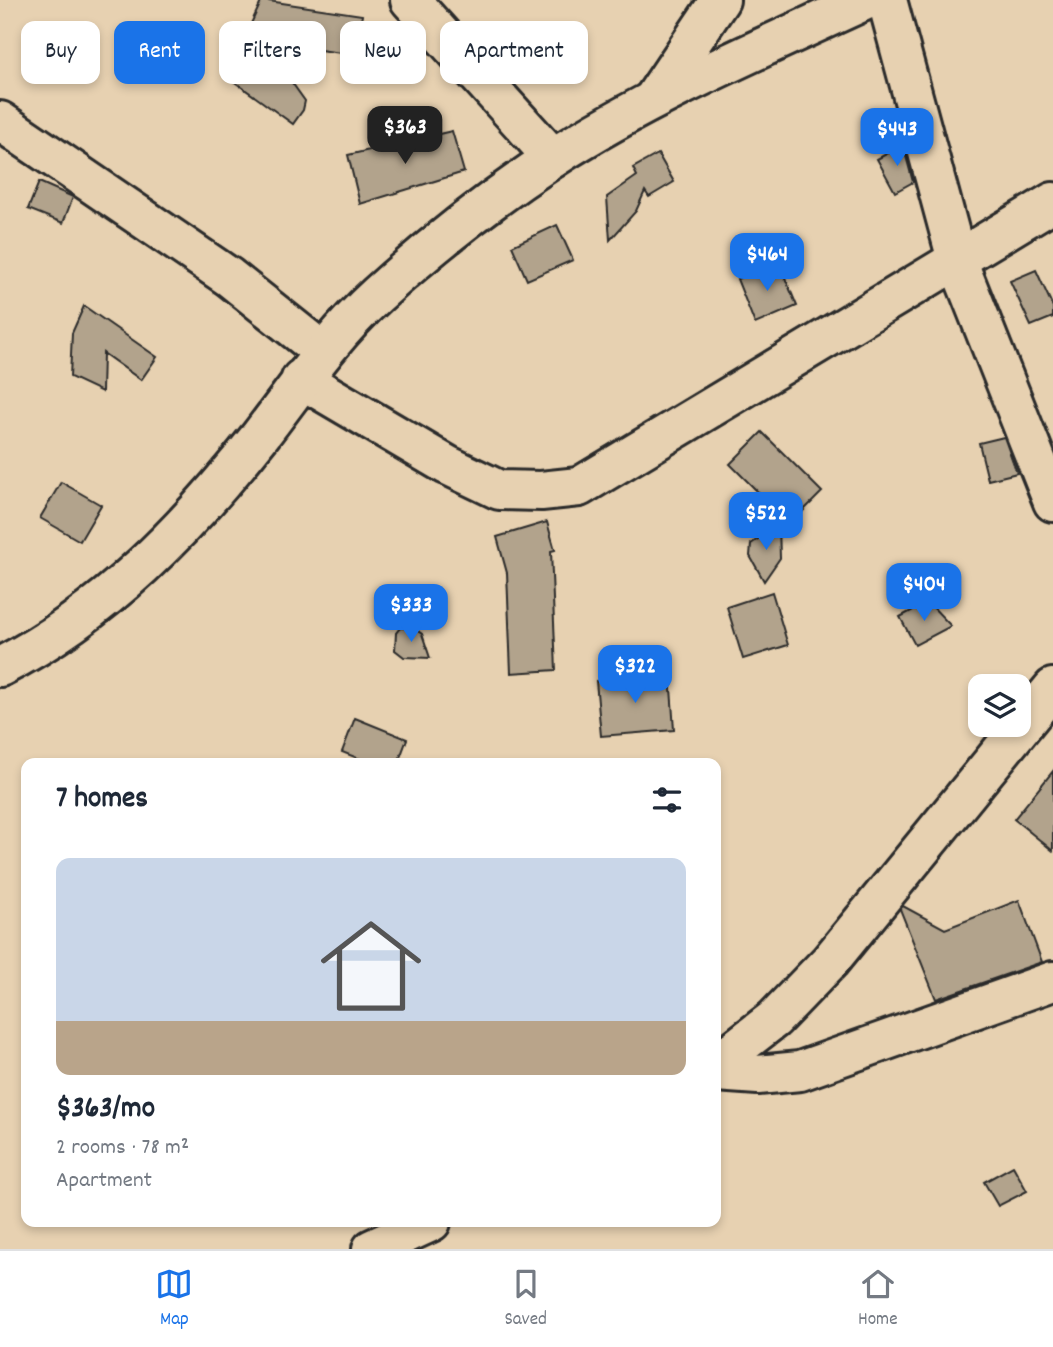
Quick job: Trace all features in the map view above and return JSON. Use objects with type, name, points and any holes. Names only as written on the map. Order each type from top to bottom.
[{"type":"street","points":[[411,0],[554,158]]},
{"type":"street","points":[[651,103],[720,0]]},
{"type":"street","points":[[0,667],[74,624],[116,590],[222,482],[311,365],[397,278],[458,228],[554,158],[651,103],[866,0]]},
{"type":"street","points":[[887,0],[957,260],[1053,502]]},
{"type":"street","points":[[0,121],[229,277],[311,365],[447,465],[499,490],[541,491],[579,487],[1053,202]]},
{"type":"street","points":[[721,1060],[774,1019],[830,961],[1053,688]]},
{"type":"street","points":[[721,1072],[758,1075],[800,1071],[1053,981]]},
{"type":"street","points":[[372,1249],[420,1227]]},
{"type":"building","points":[[262,0],[362,15],[361,21],[340,21],[340,53],[326,51],[326,21],[252,21]]},
{"type":"building","points":[[237,84],[293,84],[305,101],[303,110],[293,124]]},
{"type":"building","points":[[452,131],[464,172],[360,204],[348,155]]},
{"type":"building","points":[[903,145],[913,182],[895,192],[877,159]]},
{"type":"building","points":[[658,154],[674,182],[649,197],[645,191],[636,211],[610,240],[607,197],[637,176],[633,168]]},
{"type":"building","points":[[39,182],[73,197],[63,223],[28,209]]},
{"type":"building","points":[[557,225],[573,260],[527,280],[512,246]]},
{"type":"building","points":[[778,261],[797,306],[755,324],[737,279]]},
{"type":"building","points":[[1036,270],[1053,307],[1053,317],[1031,326],[1010,281]]},
{"type":"building","points":[[84,306],[157,357],[141,380],[103,353],[102,392],[70,377],[72,333]]},
{"type":"building","points":[[762,432],[822,492],[790,524],[730,464]]},
{"type":"building","points":[[1004,437],[1017,473],[988,480],[979,443]]},
{"type":"building","points":[[61,482],[101,505],[80,541],[40,518]]},
{"type":"building","points":[[547,522],[555,550],[551,551],[556,670],[511,673],[507,573],[497,537]]},
{"type":"building","points":[[779,524],[780,558],[764,581],[750,556],[751,544]]},
{"type":"building","points":[[772,592],[788,645],[743,659],[727,607]]},
{"type":"building","points":[[928,602],[951,626],[915,645],[900,617]]},
{"type":"building","points":[[412,627],[422,634],[430,658],[404,657],[395,650],[396,633],[400,628]]},
{"type":"building","points":[[670,674],[674,730],[601,736],[596,681]]},
{"type":"building","points":[[355,718],[407,739],[400,758],[357,758],[342,752]]},
{"type":"building","points":[[1053,771],[1053,851],[1014,819]]},
{"type":"building","points":[[1019,900],[1042,962],[936,999],[900,909],[903,906],[945,929]]},
{"type":"building","points":[[1013,1166],[1027,1191],[998,1206],[984,1182]]}]
